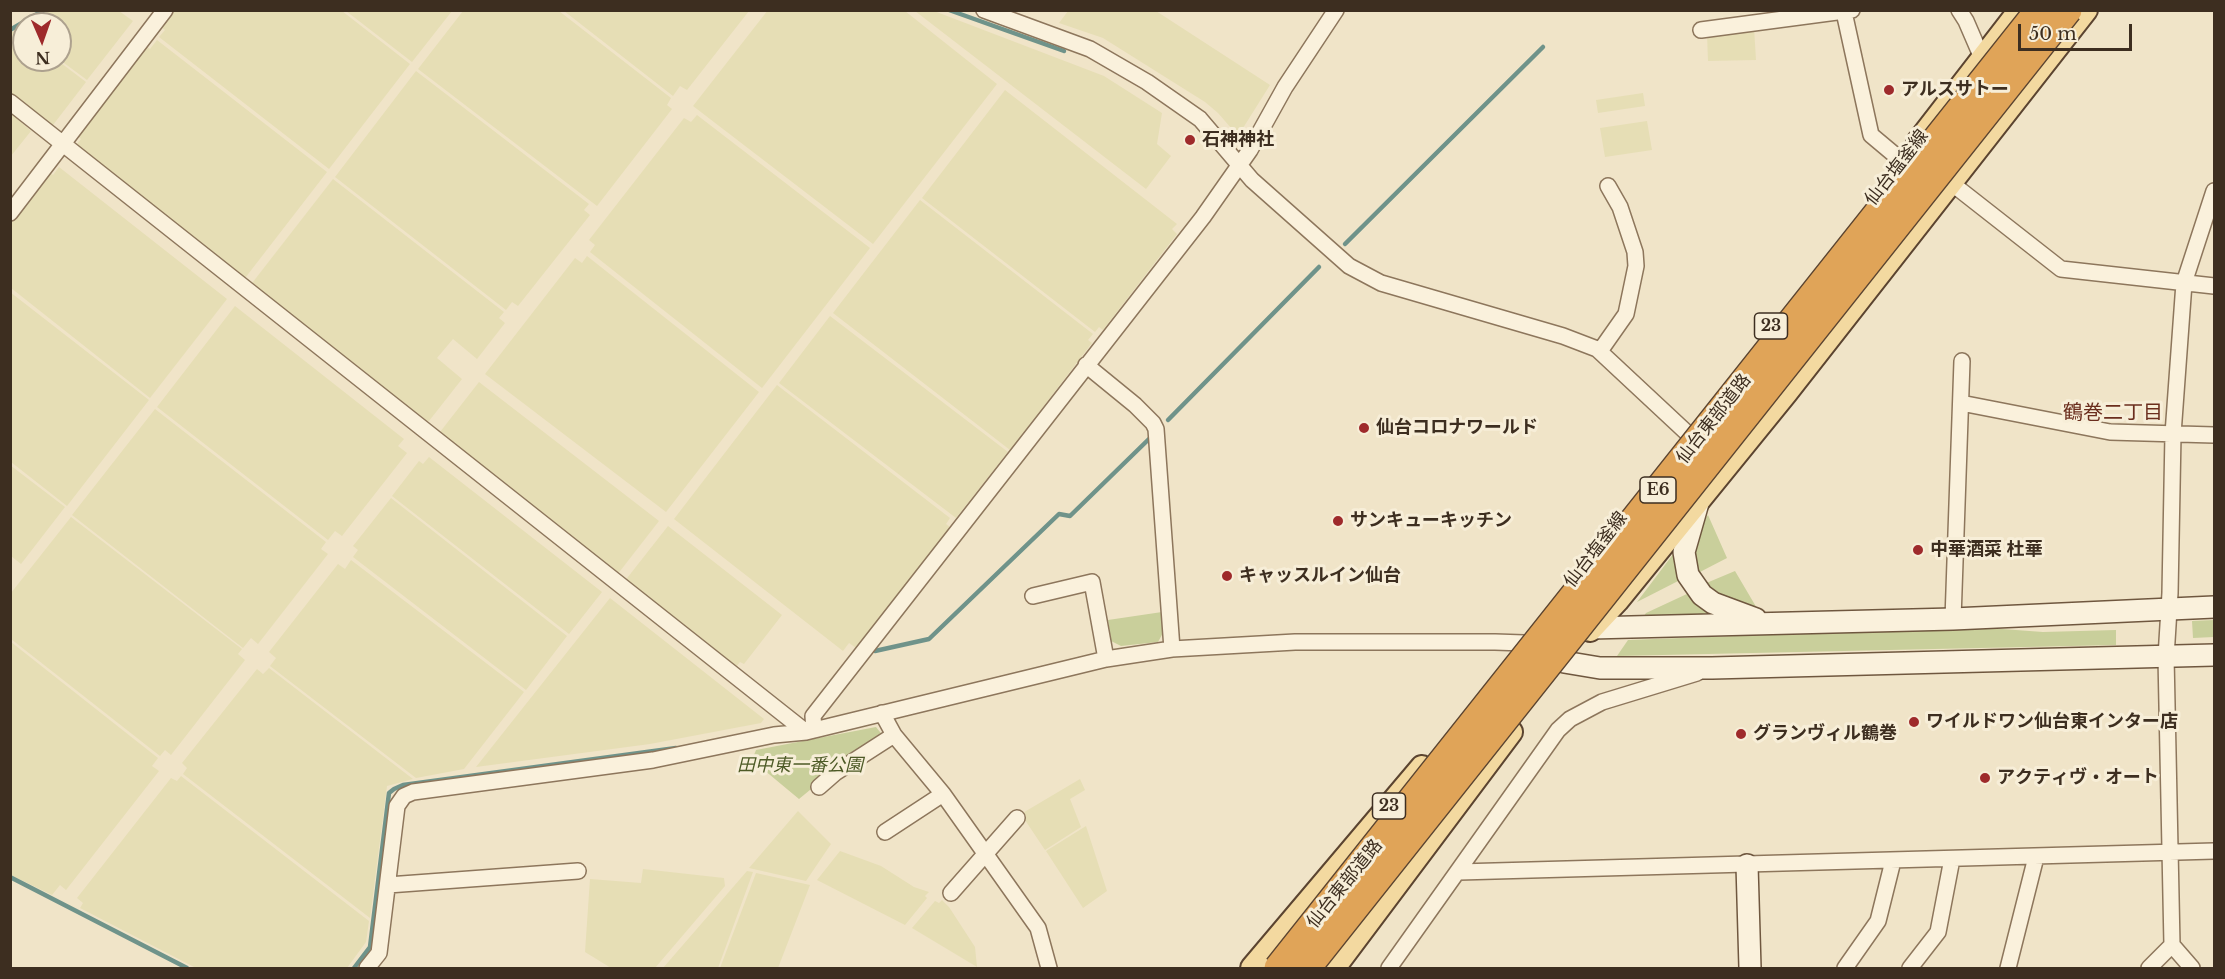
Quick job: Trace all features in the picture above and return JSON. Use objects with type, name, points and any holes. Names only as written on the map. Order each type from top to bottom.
[{"type":"highway","name":"仙台東部道路","points":[[1278,969],[2039,10]]},
{"type":"highway","name":"仙台東部道路","points":[[1307,969],[2068,10]]},
{"type":"main road","name":"仙台塩釜線","points":[[1252,969],[1524,643],[1686,432],[2020,10]]},
{"type":"main road","points":[[1334,969],[1564,662],[1698,503],[2086,10]]},
{"type":"street","points":[[10,213],[165,10]]},
{"type":"street","points":[[984,10],[1090,49],[1147,82],[1200,119],[1252,180],[1349,266],[1381,283],[1563,336],[1600,351],[1686,432]]},
{"type":"street","points":[[810,731],[813,716],[1203,217],[1240,165],[1285,87],[1336,10]]},
{"type":"street","points":[[1701,30],[1848,11],[1871,135],[1902,161]]},
{"type":"street","points":[[1964,14],[1983,58]]},
{"type":"street","points":[[10,102],[810,731]]},
{"type":"street","points":[[1950,182],[2061,269],[2214,286]]},
{"type":"street","points":[[1600,351],[1626,314],[1636,266],[1635,252],[1620,207],[1608,186]]},
{"type":"street","points":[[2192,969],[2172,945],[2172,852],[2166,657],[2173,434],[2184,283],[2214,191]]},
{"type":"street","points":[[1953,619],[1962,361]]},
{"type":"street","points":[[1086,364],[1135,405],[1156,429],[1172,649]]},
{"type":"street","points":[[1961,403],[2110,432],[2214,435]]},
{"type":"street","points":[[1698,503],[1684,552],[1688,575],[1702,595],[1713,603],[1769,623]]},
{"type":"street","points":[[1033,596],[1092,582],[1106,659]]},
{"type":"street","points":[[367,969],[379,953],[397,806],[404,796],[413,792],[653,760],[774,735],[810,731],[1106,659],[1172,649],[1295,642],[1524,643],[1591,628],[1953,619],[2214,607]]},
{"type":"street","points":[[1524,643],[1564,662],[1599,668],[1712,668],[2214,655]]},
{"type":"street","points":[[1389,969],[1558,730],[1570,719],[1602,702],[1712,668]]},
{"type":"street","points":[[882,713],[894,735],[943,794],[1038,928],[1049,969]]},
{"type":"street","points":[[819,787],[835,773],[894,735]]},
{"type":"street","points":[[885,832],[943,794]]},
{"type":"street","points":[[951,893],[1017,818]]},
{"type":"street","points":[[1459,872],[2214,851]]},
{"type":"street","points":[[2008,969],[2036,857]]},
{"type":"street","points":[[1910,969],[1938,932],[1952,859]]},
{"type":"street","points":[[1845,969],[1878,921],[1893,861]]},
{"type":"street","points":[[1747,865],[1750,969]]},
{"type":"street","points":[[388,885],[578,871]]},
{"type":"street","points":[[2149,969],[2172,945]]},
{"type":"shaded area","points":[[48,10],[119,11],[133,21],[87,80],[72,69],[72,12],[45,12]]},
{"type":"shaded area","points":[[768,10],[905,11],[997,84],[873,244],[693,106]]},
{"type":"shaded area","points":[[166,11],[342,11],[410,64],[329,169],[159,37],[165,30],[156,23]]},
{"type":"shaded area","points":[[346,11],[452,11],[412,62]]},
{"type":"shaded area","points":[[463,11],[559,11],[671,98],[667,105],[672,109],[597,206],[418,69]]},
{"type":"shaded area","points":[[564,11],[749,11],[687,90],[680,86],[673,96]]},
{"type":"shaded area","points":[[915,11],[934,11],[1104,76],[1162,113],[1157,144],[1171,156],[1146,189]]},
{"type":"shaded area","points":[[1068,11],[1156,11],[1270,85],[1238,136],[1205,102],[1103,38],[1059,23]]},
{"type":"shaded area","points":[[1754,27],[1756,60],[1708,61],[1707,34]]},
{"type":"shaded area","points":[[11,33],[12,72],[72,71],[86,82],[53,125],[47,126],[11,94]]},
{"type":"shaded area","points":[[157,40],[327,172],[242,282],[73,149],[81,139],[72,132],[142,43],[150,49]]},
{"type":"shaded area","points":[[416,71],[589,204],[584,210],[590,215],[518,306],[512,302],[506,310],[335,177]]},
{"type":"shaded area","points":[[1005,90],[1177,224],[1172,229],[1177,234],[1103,330],[1099,327],[1095,332],[922,198]]},
{"type":"shaded area","points":[[1643,93],[1645,106],[1598,113],[1596,100]]},
{"type":"shaded area","points":[[11,113],[31,131],[11,156]]},
{"type":"shaded area","points":[[697,115],[870,248],[762,388],[590,252],[595,245],[589,240],[684,118],[691,122]]},
{"type":"shaded area","points":[[1647,121],[1652,150],[1605,157],[1600,128]]},
{"type":"shaded area","points":[[59,167],[227,299],[150,398],[11,288],[10,215],[45,169],[53,175]]},
{"type":"shaded area","points":[[333,179],[504,312],[499,318],[505,323],[477,359],[453,339],[437,358],[462,379],[429,421],[423,424],[249,287]]},
{"type":"shaded area","points":[[920,200],[1093,334],[1088,340],[1092,343],[1010,450],[833,313]]},
{"type":"shaded area","points":[[587,256],[759,392],[666,512],[485,374],[575,258],[582,263]]},
{"type":"shaded area","points":[[10,292],[149,400],[67,506],[11,462]]},
{"type":"shaded area","points":[[235,306],[404,439],[398,446],[407,453],[342,536],[335,531],[328,540],[157,407]]},
{"type":"shaded area","points":[[830,316],[1008,452],[956,518],[779,383]]},
{"type":"shaded area","points":[[479,382],[659,521],[617,575],[442,439],[440,432]]},
{"type":"shaded area","points":[[777,385],[950,518],[946,524],[950,527],[856,648],[849,643],[843,651],[674,519]]},
{"type":"shaded area","points":[[155,409],[326,542],[321,549],[328,554],[258,644],[251,638],[243,648],[72,515]]},
{"type":"shaded area","points":[[429,457],[602,592],[569,634],[392,496],[419,461],[423,464]]},
{"type":"shaded area","points":[[10,465],[65,507],[21,564],[11,556]]},
{"type":"shaded area","points":[[391,498],[567,636],[526,690],[353,557],[358,550],[353,546]]},
{"type":"shaded area","points":[[71,517],[242,649],[238,654],[245,660],[171,755],[165,750],[160,756],[11,639],[11,593]]},
{"type":"shaded area","points":[[668,526],[782,615],[744,664],[740,662],[736,667],[624,582]]},
{"type":"shaded area","points":[[351,560],[524,692],[464,769],[416,778],[270,666],[276,658],[269,652],[338,564],[345,569]]},
{"type":"shaded area","points":[[610,598],[764,719],[761,723],[650,744],[476,767]]},
{"type":"shaded area","points":[[11,642],[158,758],[152,766],[159,771],[66,890],[60,885],[52,895],[11,875]]},
{"type":"shaded area","points":[[269,668],[413,779],[387,786],[370,918],[183,774],[187,768],[182,763],[257,669],[263,674]]},
{"type":"shaded area","points":[[181,776],[369,921],[366,942],[347,968],[196,968],[80,908],[83,903],[77,898],[171,778],[177,781]]},
{"type":"shaded area","points":[[1080,779],[1085,790],[1070,799],[1081,827],[1045,850],[1021,814]]},
{"type":"shaded area","points":[[798,811],[831,844],[806,881],[749,868]]},
{"type":"shaded area","points":[[1086,826],[1107,891],[1083,908],[1046,851]]},
{"type":"shaded area","points":[[840,851],[881,866],[914,887],[929,892],[925,896],[927,898],[905,925],[817,880]]},
{"type":"shaded area","points":[[643,869],[724,878],[725,886],[655,968],[611,968],[585,952],[590,879],[641,883]]},
{"type":"shaded area","points":[[747,871],[753,872],[718,968],[663,968]]},
{"type":"shaded area","points":[[756,873],[810,885],[778,968],[720,968]]},
{"type":"shaded area","points":[[942,900],[975,947],[977,967],[912,928],[935,901],[939,903]]},
{"type":"green space","points":[[1708,515],[1727,558],[1698,573],[1693,565],[1695,538]]},
{"type":"green space","points":[[1677,549],[1684,578],[1637,602]]},
{"type":"green space","points":[[1735,571],[1758,610],[1728,605],[1704,584]]},
{"type":"green space","points":[[1689,593],[1723,619],[1641,620],[1646,613]]},
{"type":"green space","points":[[1162,612],[1163,633],[1158,642],[1121,646],[1111,641],[1108,620]]},
{"type":"green space","points":[[2214,620],[2214,637],[2193,638],[2192,621]]},
{"type":"green space","points":[[1975,627],[2043,632],[2116,630],[2116,645],[1617,656],[1628,640]]},
{"type":"green space","name":"田中東一番公園","points":[[876,727],[884,737],[833,771],[799,799],[752,760],[756,750]]},
{"type":"waterway","points":[[10,30],[44,10]]},
{"type":"waterway","points":[[949,10],[1064,51]]},
{"type":"waterway","points":[[1345,244],[1543,47]]},
{"type":"waterway","points":[[1168,420],[1319,267]]},
{"type":"waterway","points":[[875,651],[929,639],[1059,514],[1070,516],[1150,438]]},
{"type":"waterway","points":[[354,968],[370,947],[389,793],[394,789],[403,785],[676,748]]},
{"type":"waterway","points":[[10,877],[187,968]]},
{"type":"place","name":"アルスサトー","points":[[1889,90]]},
{"type":"place","name":"石神神社","points":[[1190,140]]},
{"type":"place","name":"仙台コロナワールド","points":[[1364,428]]},
{"type":"place","name":"サンキューキッチン","points":[[1338,521]]},
{"type":"place","name":"中華酒菜 杜華","points":[[1918,550]]},
{"type":"place","name":"キャッスルイン仙台","points":[[1227,576]]},
{"type":"place","name":"ワイルドワン仙台東インター店","points":[[1914,722]]},
{"type":"place","name":"グランヴィル鶴巻","points":[[1741,734]]},
{"type":"place","name":"アクティヴ・オート","points":[[1985,778]]},
{"type":"district","name":"鶴巻二丁目","points":[[2113,413]]}]
